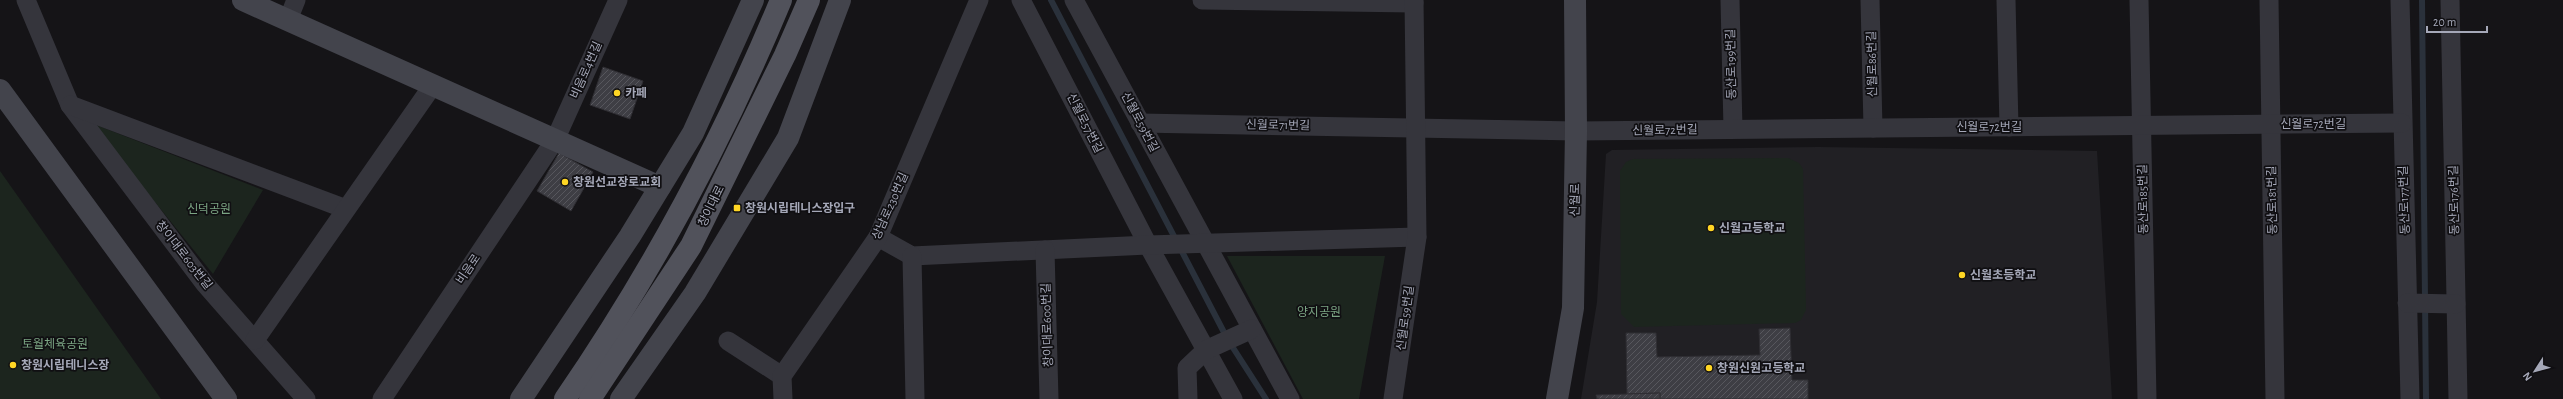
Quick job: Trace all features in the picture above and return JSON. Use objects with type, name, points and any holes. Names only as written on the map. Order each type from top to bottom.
[{"type":"main road","points":[[243,0],[660,187]]},
{"type":"main road","points":[[521,399],[630,236],[693,133],[753,0]]},
{"type":"main road","name":"창이대로","points":[[565,399],[595,356],[667,237],[718,143],[781,0]]},
{"type":"main road","name":"창이대로","points":[[590,399],[691,246],[785,55],[809,0]]},
{"type":"main road","points":[[621,399],[695,293],[788,138],[840,0]]},
{"type":"main road","name":"신월로","points":[[1557,399],[1573,308],[1576,131],[1575,0]]},
{"type":"main road","points":[[0,90],[226,399]]},
{"type":"street","name":"창이대로603번길","points":[[26,0],[70,106],[205,284],[306,399]]},
{"type":"street","points":[[288,20],[296,0]]},
{"type":"street","name":"비음로4번길","points":[[555,140],[618,0]]},
{"type":"street","name":"상남로230번길","points":[[782,376],[878,236],[979,0]]},
{"type":"street","name":"신월로57번길","points":[[1022,0],[1211,348],[1233,399]]},
{"type":"street","name":"신월로59번길","points":[[1074,0],[1140,123],[1199,244],[1248,331],[1290,399]]},
{"type":"street","points":[[1202,0],[1414,2],[1416,128]]},
{"type":"street","name":"동산로199번길","points":[[1730,0],[1732,129]]},
{"type":"street","name":"신월로86번길","points":[[1870,0],[1873,128]]},
{"type":"street","points":[[2006,0],[2009,127]]},
{"type":"street","name":"동산로185번길","points":[[2138,0],[2147,399]]},
{"type":"street","name":"동산로181번길","points":[[2269,0],[2275,399]]},
{"type":"street","name":"동산로177번길","points":[[2400,0],[2402,123],[2410,304],[2410,399]]},
{"type":"street","name":"동산로176번길","points":[[2450,0],[2452,304],[2458,399]]},
{"type":"street","points":[[255,340],[433,85]]},
{"type":"street","points":[[70,106],[346,209]]},
{"type":"street","name":"신월로71번길","points":[[1140,123],[1576,131]]},
{"type":"street","name":"신월로72번길","points":[[1576,131],[2402,123]]},
{"type":"street","name":"신월로59번길","points":[[1393,399],[1417,237],[1416,128]]},
{"type":"street","name":"비음로","points":[[382,399],[555,140]]},
{"type":"street","points":[[878,236],[912,256],[1156,245],[1417,237]]},
{"type":"street","name":"창이대로600번길","points":[[1045,250],[1049,399]]},
{"type":"street","points":[[912,256],[915,399]]},
{"type":"street","points":[[2410,304],[2452,304]]},
{"type":"street","points":[[1188,399],[1187,368],[1211,348],[1248,331]]},
{"type":"street","points":[[728,340],[782,376],[782,399]]},
{"type":"shaded area","points":[[1818,147],[2097,151],[2112,399],[1581,399],[1597,302],[1606,154],[1612,150]]},
{"type":"green space","name":"신덕공원","points":[[91,123],[263,190],[213,274]]},
{"type":"green space","points":[[1788,158],[1799,163],[1803,169],[1806,310],[1801,320],[1795,323],[1634,327],[1621,314],[1620,171],[1626,162],[1633,159]]},
{"type":"green space","name":"토월체육공원","points":[[0,171],[161,399],[0,399]]},
{"type":"green space","name":"양지공원","points":[[1227,256],[1385,256],[1359,399],[1303,399]]},
{"type":"building","name":"카페","points":[[603,67],[643,81],[630,119],[590,105]]},
{"type":"building","name":"창원선교장로교회","points":[[559,153],[593,172],[571,211],[537,191]]},
{"type":"building","name":"창원신원고등학교","points":[[1790,328],[1792,380],[1808,380],[1808,399],[1660,399],[1660,393],[1627,394],[1626,333],[1656,333],[1657,357],[1760,355],[1759,329]]},
{"type":"building","points":[[1660,393],[1660,399],[1597,399],[1596,395]]},
{"type":"waterway","points":[[1051,0],[1228,340],[1266,399]]},
{"type":"waterway","points":[[2422,0],[2426,399]]},
{"type":"place","name":"카페","points":[[617,93]]},
{"type":"place","name":"창원선교장로교회","points":[[565,182]]},
{"type":"place","name":"창원시립테니스장입구","points":[[737,208]]},
{"type":"place","name":"신월고등학교","points":[[1711,228]]},
{"type":"place","name":"신월초등학교","points":[[1962,275]]},
{"type":"place","name":"창원시립테니스장","points":[[13,365]]},
{"type":"place","name":"창원신원고등학교","points":[[1709,368]]}]
